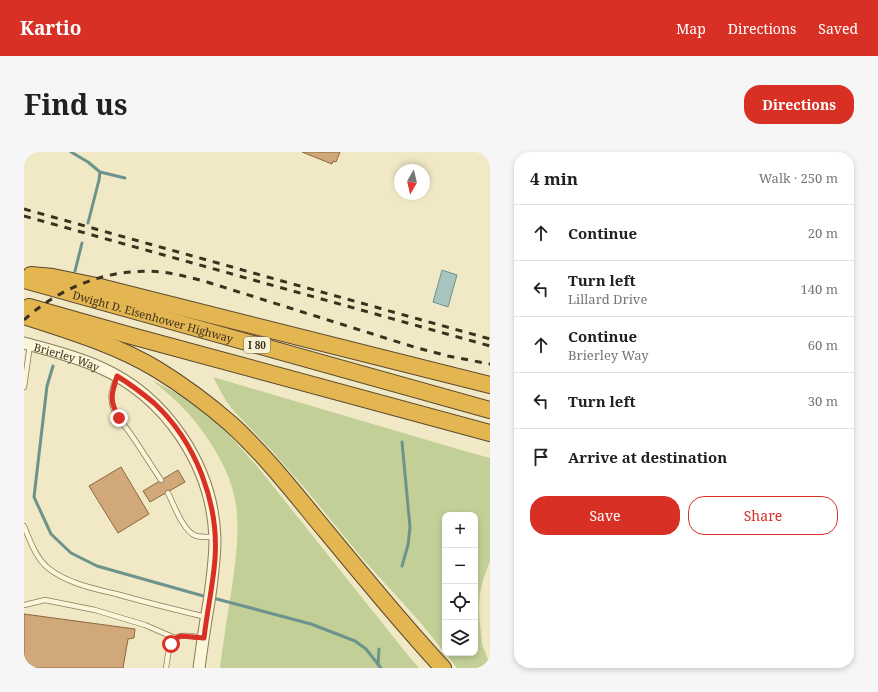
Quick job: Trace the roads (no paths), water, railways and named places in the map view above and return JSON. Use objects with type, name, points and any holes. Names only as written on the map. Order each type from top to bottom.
[{"type":"highway","points":[[24,275],[53,277],[96,286],[490,385]]},
{"type":"highway","name":"Dwight D. Eisenhower Highway","points":[[24,280],[490,410]]},
{"type":"highway","name":"I 80","points":[[24,305],[490,433]]},
{"type":"highway","points":[[24,316],[76,332],[135,357],[183,386],[206,403],[232,425],[284,479],[387,605],[443,668]]},
{"type":"street","name":"Brierley Way","points":[[27,344],[85,361],[117,376],[135,388],[154,404],[169,419],[187,445],[199,468],[207,490],[215,537],[215,559],[199,668]]},
{"type":"lane","points":[[24,387],[27,344]]},
{"type":"lane","points":[[117,376],[111,400],[113,408],[161,480]]},
{"type":"lane","points":[[168,493],[187,529],[196,536],[215,537]]},
{"type":"lane","points":[[24,526],[40,560],[48,568],[71,581],[94,588],[207,613]]},
{"type":"lane","points":[[24,605],[45,600],[95,610],[145,626],[176,638]]},
{"type":"lane","points":[[166,668],[171,644],[176,638],[181,636],[204,638]]},
{"type":"water","points":[[442,270],[457,275],[448,307],[433,302]]},
{"type":"waterway","points":[[71,152],[88,162],[100,172],[125,178]]},
{"type":"waterway","points":[[88,223],[100,172]]},
{"type":"waterway","points":[[75,271],[82,243]]},
{"type":"waterway","points":[[53,366],[47,386],[34,497],[51,534],[71,553],[97,566],[207,597]]},
{"type":"waterway","points":[[402,442],[410,527],[408,545],[402,566]]},
{"type":"waterway","points":[[213,598],[311,624],[355,641],[366,649],[381,668]]},
{"type":"waterway","points":[[378,665],[379,649]]},
{"type":"railway","points":[[24,209],[490,339]]},
{"type":"railway","points":[[24,216],[490,346]]},
{"type":"railway","points":[[24,320],[54,297],[88,281],[125,273],[143,271],[162,272],[207,282],[414,347],[448,356],[490,364]]}]
